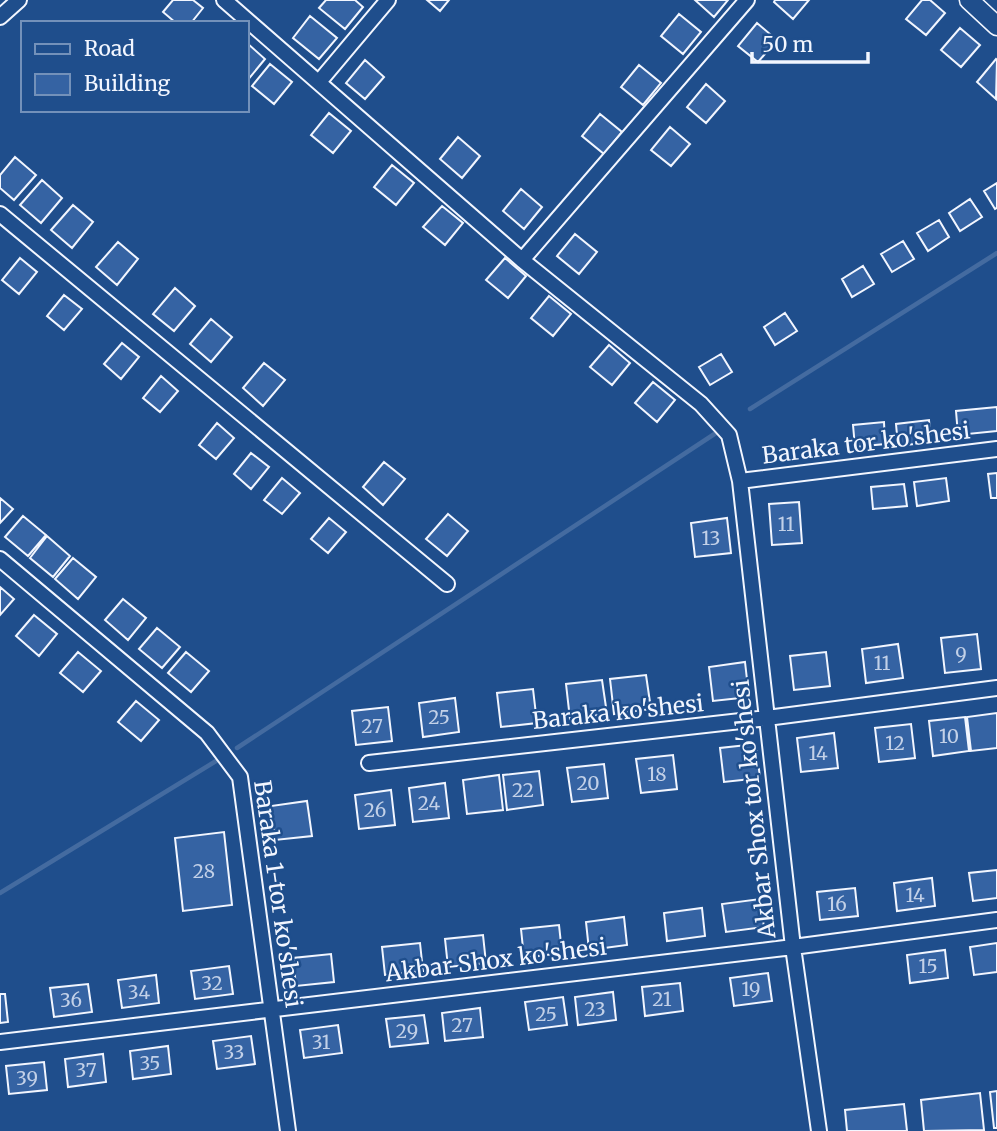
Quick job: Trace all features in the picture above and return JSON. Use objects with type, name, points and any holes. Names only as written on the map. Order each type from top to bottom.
[{"type":"street","points":[[0,17],[19,0]]},
{"type":"street","name":"Akbar Shox tor ko'shesi","points":[[224,0],[522,260],[701,404],[729,435],[740,481],[793,947],[819,1131]]},
{"type":"street","points":[[319,82],[388,0]]},
{"type":"street","points":[[522,260],[747,0]]},
{"type":"street","points":[[969,0],[997,26]]},
{"type":"street","points":[[0,214],[447,584]]},
{"type":"street","name":"Baraka tor ko'shesi","points":[[740,481],[997,449]]},
{"type":"street","name":"Baraka 1-tor ko'shesi","points":[[0,559],[207,733],[240,777],[288,1131]]},
{"type":"street","name":"Baraka ko'shesi","points":[[369,763],[767,718],[997,688]]},
{"type":"street","name":"Akbar Shox ko'shesi","points":[[0,1042],[272,1011],[997,920]]},
{"type":"building","points":[[173,0],[193,0],[203,8],[193,21],[174,21],[163,12]]},
{"type":"building","points":[[326,0],[355,0],[363,7],[345,29],[319,8]]},
{"type":"building","points":[[427,0],[449,0],[440,11]]},
{"type":"building","points":[[695,0],[728,0],[714,17]]},
{"type":"building","points":[[809,0],[793,19],[774,2]]},
{"type":"building","points":[[922,0],[930,0],[945,13],[926,35],[906,19]]},
{"type":"building","points":[[679,14],[701,32],[683,54],[661,36]]},
{"type":"building","points":[[310,16],[337,38],[319,59],[293,38]]},
{"type":"building","points":[[757,23],[777,40],[758,62],[738,46]]},
{"type":"building","points":[[960,28],[980,45],[961,67],[941,50]]},
{"type":"building","points":[[248,44],[265,59],[248,80]]},
{"type":"building","points":[[365,60],[384,77],[365,99],[346,83]]},
{"type":"building","points":[[997,60],[996,99],[977,82]]},
{"type":"building","points":[[270,64],[292,82],[274,104],[252,86]]},
{"type":"building","points":[[639,65],[661,83],[643,105],[621,87]]},
{"type":"building","points":[[706,84],[725,101],[706,123],[687,107]]},
{"type":"building","points":[[329,113],[351,131],[333,153],[311,135]]},
{"type":"building","points":[[600,114],[622,132],[604,154],[582,136]]},
{"type":"building","points":[[670,127],[690,144],[671,166],[651,150]]},
{"type":"building","points":[[458,137],[480,156],[462,178],[440,159]]},
{"type":"building","points":[[15,157],[36,175],[14,200],[0,188],[0,175]]},
{"type":"building","points":[[392,165],[414,183],[396,205],[374,187]]},
{"type":"building","points":[[42,180],[62,198],[41,223],[20,205]]},
{"type":"building","points":[[997,183],[997,208],[995,209],[984,191]]},
{"type":"building","points":[[521,189],[542,207],[524,229],[503,211]]},
{"type":"building","points":[[970,199],[982,217],[960,231],[949,213]]},
{"type":"building","points":[[73,205],[93,222],[72,248],[51,230]]},
{"type":"building","points":[[442,206],[463,223],[445,245],[423,227]]},
{"type":"building","points":[[939,220],[949,237],[928,251],[917,233]]},
{"type":"building","points":[[575,234],[597,252],[579,274],[557,256]]},
{"type":"building","points":[[903,241],[914,259],[892,272],[881,254]]},
{"type":"building","points":[[118,242],[138,259],[117,285],[96,267]]},
{"type":"building","points":[[20,258],[37,272],[19,294],[2,280]]},
{"type":"building","points":[[505,258],[526,276],[508,298],[486,280]]},
{"type":"building","points":[[863,266],[874,284],[852,297],[842,279]]},
{"type":"building","points":[[175,288],[195,306],[174,331],[153,314]]},
{"type":"building","points":[[64,295],[82,309],[64,330],[47,316]]},
{"type":"building","points":[[549,296],[571,314],[553,336],[531,318]]},
{"type":"building","points":[[785,313],[797,331],[775,345],[764,327]]},
{"type":"building","points":[[211,319],[232,337],[211,362],[190,344]]},
{"type":"building","points":[[122,343],[139,357],[121,379],[104,364]]},
{"type":"building","points":[[609,345],[630,363],[612,385],[590,367]]},
{"type":"building","points":[[721,354],[732,372],[710,385],[699,367]]},
{"type":"building","points":[[264,363],[285,380],[263,406],[243,388]]},
{"type":"building","points":[[161,376],[178,391],[160,412],[143,398]]},
{"type":"building","points":[[653,382],[675,400],[657,422],[635,403]]},
{"type":"building","points":[[997,407],[997,431],[958,435],[956,411]]},
{"type":"building","points":[[929,420],[931,442],[898,446],[896,424]]},
{"type":"building","points":[[884,422],[885,444],[855,447],[853,425]]},
{"type":"building","points":[[217,423],[234,438],[216,459],[199,445]]},
{"type":"building","points":[[251,453],[269,467],[251,489],[234,474]]},
{"type":"building","points":[[384,462],[405,479],[383,505],[363,487]]},
{"type":"building","points":[[997,473],[997,498],[991,498],[988,474]]},
{"type":"building","points":[[282,478],[300,493],[282,514],[264,500]]},
{"type":"building","points":[[946,478],[949,501],[917,506],[914,482]]},
{"type":"building","points":[[904,484],[907,506],[873,509],[871,487]]},
{"type":"building","points":[[0,498],[13,509],[0,523]]},
{"type":"building","points":[[799,502],[802,543],[772,545],[769,504]]},
{"type":"building","points":[[448,514],[468,531],[447,556],[426,539]]},
{"type":"building","points":[[23,516],[46,535],[28,556],[5,537]]},
{"type":"building","points":[[329,518],[346,532],[328,553],[311,539]]},
{"type":"building","points":[[727,518],[731,553],[695,557],[691,523]]},
{"type":"building","points":[[47,536],[70,556],[53,577],[30,558]]},
{"type":"building","points":[[73,558],[96,577],[78,599],[55,579]]},
{"type":"building","points":[[0,587],[14,599],[0,615]]},
{"type":"building","points":[[123,599],[146,618],[128,640],[105,620]]},
{"type":"building","points":[[34,615],[57,634],[39,656],[16,636]]},
{"type":"building","points":[[157,628],[180,647],[162,668],[139,649]]},
{"type":"building","points":[[977,634],[981,669],[945,673],[941,638]]},
{"type":"building","points":[[898,644],[903,678],[866,683],[862,649]]},
{"type":"building","points":[[78,652],[101,671],[83,692],[60,673]]},
{"type":"building","points":[[186,652],[209,671],[191,692],[168,673]]},
{"type":"building","points":[[826,652],[830,686],[794,690],[790,656]]},
{"type":"building","points":[[745,662],[749,697],[713,701],[709,667]]},
{"type":"building","points":[[646,675],[651,709],[614,714],[610,679]]},
{"type":"building","points":[[602,680],[607,714],[570,719],[566,684]]},
{"type":"building","points":[[533,689],[537,723],[501,727],[497,693]]},
{"type":"building","points":[[455,698],[459,732],[423,737],[419,703]]},
{"type":"building","points":[[136,701],[159,720],[141,741],[118,722]]},
{"type":"building","points":[[388,707],[392,741],[356,745],[352,711]]},
{"type":"building","points":[[997,713],[997,748],[971,751],[967,717]]},
{"type":"building","points":[[965,717],[969,751],[933,756],[929,721]]},
{"type":"building","points":[[911,724],[915,758],[879,762],[875,728]]},
{"type":"building","points":[[834,733],[838,768],[801,772],[797,738]]},
{"type":"building","points":[[756,744],[760,778],[724,782],[720,748]]},
{"type":"building","points":[[673,755],[677,789],[641,793],[636,759]]},
{"type":"building","points":[[604,764],[608,798],[572,802],[567,768]]},
{"type":"building","points":[[539,771],[543,805],[507,810],[503,775]]},
{"type":"building","points":[[499,775],[503,810],[467,814],[463,780]]},
{"type":"building","points":[[445,783],[449,818],[413,822],[409,788]]},
{"type":"building","points":[[391,790],[395,825],[359,829],[355,795]]},
{"type":"building","points":[[307,801],[312,836],[275,840],[271,806]]},
{"type":"building","points":[[224,832],[232,905],[183,911],[175,838]]},
{"type":"building","points":[[997,870],[997,898],[973,901],[969,873]]},
{"type":"building","points":[[932,878],[935,906],[897,911],[894,883]]},
{"type":"building","points":[[855,888],[858,916],[820,920],[817,892]]},
{"type":"building","points":[[760,899],[764,927],[726,932],[722,904]]},
{"type":"building","points":[[702,908],[705,936],[667,941],[664,913]]},
{"type":"building","points":[[624,917],[627,945],[589,950],[586,922]]},
{"type":"building","points":[[559,925],[562,953],[524,958],[521,929]]},
{"type":"building","points":[[483,935],[486,963],[448,967],[445,939]]},
{"type":"building","points":[[420,943],[423,971],[385,975],[382,947]]},
{"type":"building","points":[[997,943],[997,972],[974,975],[970,947]]},
{"type":"building","points":[[945,950],[948,978],[910,983],[907,955]]},
{"type":"building","points":[[331,954],[334,982],[296,986],[293,958]]},
{"type":"building","points":[[229,966],[233,994],[195,999],[191,971]]},
{"type":"building","points":[[768,973],[772,1001],[734,1006],[730,978]]},
{"type":"building","points":[[156,975],[159,1003],[122,1008],[118,980]]},
{"type":"building","points":[[680,983],[683,1011],[645,1016],[642,987]]},
{"type":"building","points":[[88,984],[92,1012],[54,1017],[50,988]]},
{"type":"building","points":[[613,992],[616,1020],[578,1025],[575,997]]},
{"type":"building","points":[[0,994],[5,994],[8,1022],[0,1023]]},
{"type":"building","points":[[563,997],[567,1025],[529,1030],[525,1002]]},
{"type":"building","points":[[480,1008],[483,1037],[445,1041],[442,1013]]},
{"type":"building","points":[[424,1015],[428,1043],[390,1047],[386,1019]]},
{"type":"building","points":[[338,1025],[342,1053],[304,1058],[300,1030]]},
{"type":"building","points":[[251,1036],[255,1064],[217,1069],[213,1041]]},
{"type":"building","points":[[168,1046],[171,1074],[133,1079],[130,1051]]},
{"type":"building","points":[[103,1054],[106,1082],[68,1087],[65,1059]]},
{"type":"building","points":[[44,1062],[47,1090],[9,1094],[6,1066]]},
{"type":"building","points":[[997,1091],[997,1128],[994,1128],[990,1092]]},
{"type":"building","points":[[980,1093],[984,1130],[924,1131],[921,1100]]},
{"type":"building","points":[[904,1104],[907,1131],[847,1131],[845,1110]]},
{"type":"waterway","points":[[750,409],[997,253]]},
{"type":"waterway","points":[[237,748],[722,429]]},
{"type":"waterway","points":[[0,893],[216,761]]}]
